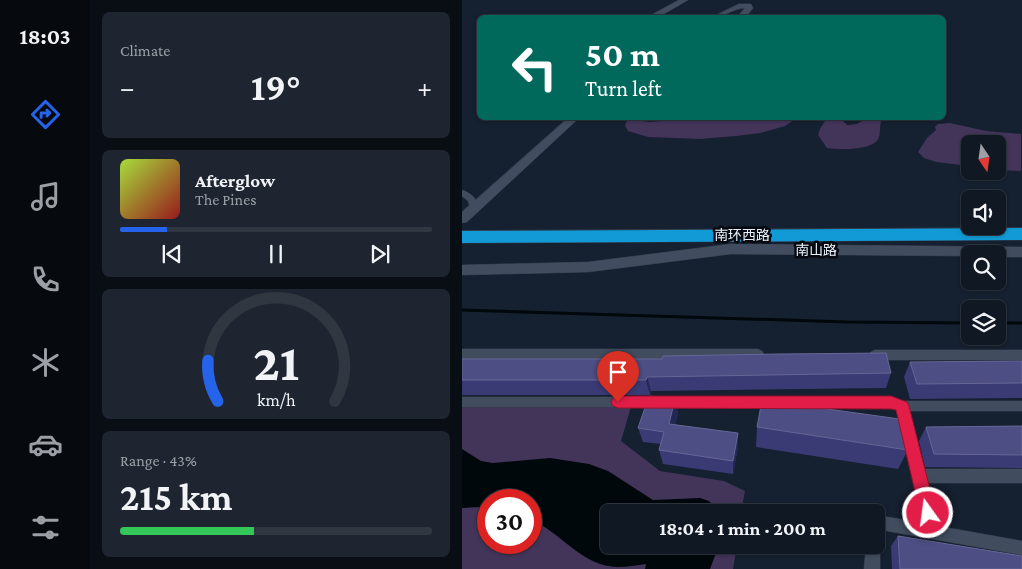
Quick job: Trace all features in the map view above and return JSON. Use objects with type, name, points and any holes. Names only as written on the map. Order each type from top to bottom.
[{"type":"highway","points":[[1006,221],[1022,221]]},
{"type":"highway","name":"南环西路","points":[[467,222],[961,222]]},
{"type":"highway","name":"南环西路","points":[[467,222],[1022,234]]},
{"type":"street","points":[[656,15],[684,0]]},
{"type":"street","points":[[720,15],[739,6],[748,6],[750,8],[743,15]]},
{"type":"street","points":[[467,222],[572,120]]},
{"type":"street","points":[[462,193],[469,196],[473,202],[467,222]]},
{"type":"street","name":"南山路","points":[[462,270],[588,267],[731,250],[1022,252]]},
{"type":"street","points":[[462,354],[767,354]]},
{"type":"street","points":[[865,354],[1022,355]]},
{"type":"street","points":[[462,402],[891,402],[902,406],[1022,406]]},
{"type":"street","points":[[902,406],[932,532]]},
{"type":"street","points":[[919,476],[1022,476]]},
{"type":"street","points":[[885,524],[1022,548]]},
{"type":"street","points":[[872,569],[873,554]]},
{"type":"shaded area","points":[[628,120],[794,120],[785,126],[760,133],[700,139],[648,137],[628,131],[625,125]]},
{"type":"shaded area","points":[[826,120],[842,120],[847,125],[857,124],[863,120],[882,120],[879,137],[876,142],[864,147],[827,148],[818,135]]},
{"type":"shaded area","points":[[950,123],[986,131],[1021,134],[1021,171],[1006,170],[1006,135],[961,135],[961,165],[936,162],[924,158],[918,152],[927,138],[936,130],[935,127],[938,124]]},
{"type":"shaded area","points":[[462,406],[631,407],[621,441],[660,471],[724,481],[745,491],[743,504],[600,504],[600,554],[736,554],[733,569],[462,569]]},
{"type":"shaded area","points":[[462,449],[481,461],[493,463],[550,458],[589,464],[608,471],[653,500],[700,498],[712,504],[600,504],[600,554],[716,554],[710,569],[645,569],[646,564],[618,567],[605,566],[583,556],[542,525],[542,489],[477,489],[477,507],[462,508]]},
{"type":"building","points":[[886,353],[891,373],[647,377],[646,380],[462,380],[462,359],[662,359],[663,356]]},
{"type":"building","points":[[1022,361],[1022,383],[917,384],[910,362]]},
{"type":"building","points":[[649,396],[675,399],[669,424],[738,433],[733,461],[659,450],[664,432],[638,428]]},
{"type":"building","points":[[762,400],[907,420],[908,450],[757,427]]},
{"type":"building","points":[[1022,426],[1022,455],[934,454],[926,427]]},
{"type":"building","points":[[898,536],[1022,556],[1022,569],[900,569]]},
{"type":"waterway","points":[[462,310],[847,322],[961,323]]},
{"type":"waterway","points":[[1006,323],[1022,323]]},
{"type":"route","points":[[618,402],[891,402],[902,406],[928,513]]}]
